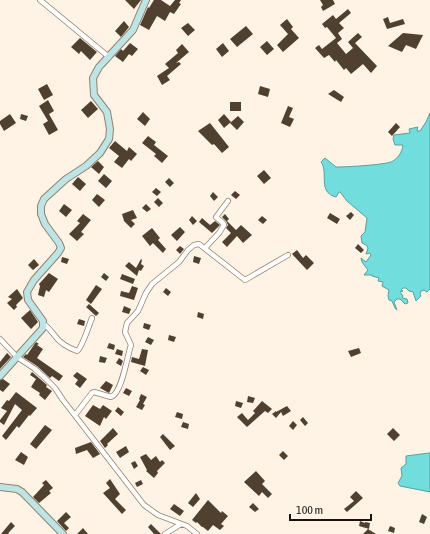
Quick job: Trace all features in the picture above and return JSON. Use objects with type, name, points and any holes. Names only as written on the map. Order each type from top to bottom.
[{"type":"street","points":[[40,0],[109,57]]},
{"type":"street","points":[[92,318],[80,349],[77,351],[62,343],[55,337],[50,328],[44,324],[28,300],[27,292],[34,280],[61,248],[59,242],[45,224],[41,214],[41,206],[44,199],[100,153],[109,140],[110,129],[107,112],[94,95],[93,78],[99,67],[132,30],[146,0]]},
{"type":"street","points":[[205,248],[219,233],[224,225],[216,217],[228,201]]},
{"type":"street","points":[[75,415],[92,393],[94,392],[111,397],[116,394],[131,346],[125,332],[127,323],[138,311],[152,284],[179,262],[194,245],[199,244],[205,248],[245,280],[288,255]]},
{"type":"street","points":[[0,376],[43,328],[44,324]]},
{"type":"street","points":[[0,339],[17,357],[35,369],[55,388],[144,505],[158,515],[181,524],[197,534]]},
{"type":"street","points":[[0,487],[17,489],[22,492],[63,534]]},
{"type":"street","points":[[165,534],[181,524]]},
{"type":"water","points":[[430,113],[430,289],[427,292],[424,290],[421,291],[421,296],[416,301],[413,292],[403,288],[401,290],[403,291],[400,292],[403,296],[402,298],[407,299],[408,303],[405,304],[400,299],[397,299],[394,302],[397,310],[392,301],[389,300],[389,290],[382,286],[383,282],[378,281],[379,278],[372,275],[364,275],[368,270],[361,258],[366,262],[371,255],[370,253],[366,254],[368,248],[362,243],[361,236],[365,232],[367,218],[347,201],[340,192],[336,197],[330,195],[325,187],[324,171],[321,162],[325,158],[336,167],[375,165],[393,161],[400,154],[403,145],[395,145],[393,139],[394,135],[410,133],[409,129],[418,127],[417,131],[420,131]]},
{"type":"water","points":[[430,453],[430,492],[400,486],[398,483],[402,476],[401,468],[406,464],[406,456]]},
{"type":"building","points":[[125,0],[141,0],[134,9]]},
{"type":"building","points":[[154,0],[161,0],[170,6],[175,0],[181,0],[179,3],[181,4],[174,14],[170,12],[165,21],[157,16],[149,30],[140,25],[148,7],[149,8]]},
{"type":"building","points":[[320,0],[333,0],[335,4],[323,11],[321,7],[323,5]]},
{"type":"building","points":[[348,9],[351,13],[339,23],[344,28],[338,33],[342,39],[337,43],[346,54],[353,48],[348,42],[358,33],[362,37],[355,43],[377,66],[371,73],[363,64],[351,74],[346,68],[344,70],[336,60],[335,62],[329,55],[324,58],[315,48],[319,45],[322,49],[336,38],[327,27],[325,28],[322,24],[333,15],[336,19]]},
{"type":"building","points":[[388,17],[390,23],[403,19],[405,24],[387,29],[383,19]]},
{"type":"building","points":[[287,19],[293,27],[291,29],[299,38],[283,52],[277,45],[288,34],[280,25]]},
{"type":"building","points":[[124,21],[129,27],[121,37],[115,31]]},
{"type":"building","points":[[188,23],[195,30],[188,36],[181,28]]},
{"type":"building","points":[[246,26],[253,34],[237,47],[230,39]]},
{"type":"building","points":[[403,33],[423,35],[416,49],[406,45],[402,52],[388,46]]},
{"type":"building","points":[[80,38],[97,52],[90,60],[81,51],[79,54],[71,47]]},
{"type":"building","points":[[267,41],[274,49],[267,55],[260,47]]},
{"type":"building","points":[[130,43],[138,49],[132,56],[129,54],[123,62],[115,56],[121,49],[123,51]]},
{"type":"building","points":[[223,43],[229,51],[222,57],[216,49]]},
{"type":"building","points":[[182,44],[189,52],[176,63],[179,62],[181,64],[167,76],[170,80],[162,85],[157,76],[169,68],[165,64],[178,53],[176,50]]},
{"type":"building","points":[[47,84],[53,95],[44,100],[38,89]]},
{"type":"building","points":[[260,86],[270,89],[268,97],[258,94]]},
{"type":"building","points":[[334,90],[344,97],[341,102],[328,94]]},
{"type":"building","points":[[48,100],[54,111],[49,114],[58,130],[49,135],[43,124],[48,121],[39,106]]},
{"type":"building","points":[[91,101],[98,109],[88,118],[81,110]]},
{"type":"building","points":[[230,102],[241,102],[241,111],[230,111]]},
{"type":"building","points":[[288,106],[293,108],[289,117],[294,119],[290,127],[281,123]]},
{"type":"building","points":[[143,112],[150,119],[145,126],[137,119]]},
{"type":"building","points":[[10,114],[16,123],[4,131],[0,121]]},
{"type":"building","points":[[21,114],[28,116],[26,121],[20,119]]},
{"type":"building","points":[[224,114],[231,122],[224,128],[218,120]]},
{"type":"building","points":[[238,116],[244,122],[237,130],[230,123]]},
{"type":"building","points":[[210,123],[229,147],[222,153],[214,144],[212,145],[198,131]]},
{"type":"building","points":[[396,123],[400,127],[392,136],[388,132]]},
{"type":"building","points":[[148,136],[156,142],[154,145],[168,156],[162,163],[154,156],[156,154],[142,143]]},
{"type":"building","points":[[115,141],[127,151],[129,147],[137,154],[131,161],[129,159],[122,168],[114,162],[119,156],[109,148]]},
{"type":"building","points":[[98,161],[104,167],[99,174],[91,167]]},
{"type":"building","points":[[264,170],[271,178],[264,184],[257,176]]},
{"type":"building","points":[[104,174],[112,181],[106,188],[98,181]]},
{"type":"building","points":[[78,177],[86,184],[80,191],[72,184]]},
{"type":"building","points":[[169,178],[174,183],[170,187],[165,182]]},
{"type":"building","points":[[156,188],[161,192],[157,196],[152,192]]},
{"type":"building","points":[[235,191],[240,195],[236,199],[231,195]]},
{"type":"building","points":[[213,192],[218,197],[214,201],[210,196]]},
{"type":"building","points":[[97,194],[105,200],[99,207],[92,200]]},
{"type":"building","points":[[158,198],[163,203],[159,207],[154,202]]},
{"type":"building","points":[[64,204],[72,210],[66,217],[59,211]]},
{"type":"building","points":[[146,204],[151,209],[147,212],[142,208]]},
{"type":"building","points":[[133,210],[137,218],[131,220],[135,224],[131,228],[124,221],[122,214]]},
{"type":"building","points":[[351,212],[354,215],[350,220],[346,216]]},
{"type":"building","points":[[330,213],[340,219],[337,224],[327,218]]},
{"type":"building","points":[[83,214],[91,220],[81,232],[84,234],[77,241],[69,234],[80,223],[77,221]]},
{"type":"building","points":[[225,214],[229,219],[227,221],[236,230],[241,225],[252,235],[243,243],[237,236],[227,247],[222,242],[231,233],[226,228],[228,225],[222,217]]},
{"type":"building","points":[[192,216],[197,221],[193,225],[189,220]]},
{"type":"building","points":[[262,216],[267,220],[263,224],[258,220]]},
{"type":"building","points":[[202,218],[210,225],[215,221],[220,225],[212,233],[199,222]]},
{"type":"building","points":[[180,227],[185,232],[177,241],[171,235]]},
{"type":"building","points":[[152,228],[160,238],[158,240],[166,249],[163,253],[153,243],[150,246],[142,236]]},
{"type":"building","points":[[358,244],[364,250],[361,253],[355,248]]},
{"type":"building","points":[[180,246],[184,249],[180,254],[176,250]]},
{"type":"building","points":[[297,250],[303,258],[306,255],[314,263],[307,270],[292,254]]},
{"type":"building","points":[[194,256],[201,258],[199,264],[193,262]]},
{"type":"building","points":[[62,257],[69,259],[67,264],[61,262]]},
{"type":"building","points":[[34,259],[39,265],[33,270],[28,265]]},
{"type":"building","points":[[141,259],[141,264],[144,266],[141,271],[139,270],[137,276],[125,266],[129,262],[136,268]]},
{"type":"building","points":[[49,273],[58,279],[49,292],[46,290],[44,297],[38,295],[39,284]]},
{"type":"building","points":[[104,273],[109,277],[106,281],[101,277]]},
{"type":"building","points":[[122,274],[135,279],[133,284],[120,279]]},
{"type":"building","points":[[96,285],[102,289],[91,304],[86,300]]},
{"type":"building","points":[[132,286],[138,288],[134,300],[120,296],[121,291],[129,293]]},
{"type":"building","points":[[166,288],[171,292],[168,296],[163,292]]},
{"type":"building","points":[[17,289],[23,298],[16,305],[17,307],[14,310],[7,303],[12,299],[8,297]]},
{"type":"building","points":[[89,304],[99,313],[96,316],[86,307]]},
{"type":"building","points":[[124,306],[131,309],[129,314],[122,312]]},
{"type":"building","points":[[30,310],[38,322],[31,329],[21,318]]},
{"type":"building","points":[[198,312],[204,314],[203,319],[197,317]]},
{"type":"building","points":[[79,319],[85,321],[84,326],[77,324]]},
{"type":"building","points":[[144,323],[151,325],[149,330],[143,328]]},
{"type":"building","points":[[169,335],[176,337],[174,342],[168,340]]},
{"type":"building","points":[[148,337],[154,340],[151,345],[145,342]]},
{"type":"building","points":[[36,342],[39,344],[37,345],[43,349],[37,358],[63,376],[59,381],[52,376],[50,378],[37,366],[23,357],[26,354],[27,355]]},
{"type":"building","points":[[109,343],[115,345],[114,350],[107,348]]},
{"type":"building","points":[[359,348],[361,353],[351,357],[348,351]]},
{"type":"building","points":[[117,349],[123,351],[122,356],[115,354]]},
{"type":"building","points":[[142,349],[148,350],[145,366],[131,362],[132,357],[139,359]]},
{"type":"building","points":[[7,353],[11,357],[0,369],[0,362]]},
{"type":"building","points":[[100,356],[107,358],[105,363],[99,362]]},
{"type":"building","points":[[119,358],[123,361],[121,366],[116,363]]},
{"type":"building","points":[[143,367],[149,370],[146,375],[140,371]]},
{"type":"building","points":[[32,372],[47,385],[46,387],[52,391],[45,400],[39,395],[40,393],[31,387],[36,379],[30,375]]},
{"type":"building","points":[[77,372],[87,379],[80,388],[75,384],[78,380],[73,376]]},
{"type":"building","points":[[3,379],[10,384],[3,392],[0,390],[0,380]]},
{"type":"building","points":[[106,381],[113,385],[109,393],[100,388]]},
{"type":"building","points":[[126,388],[132,391],[129,396],[123,393]]},
{"type":"building","points":[[16,392],[37,408],[30,416],[29,415],[19,428],[17,426],[6,440],[2,436],[22,410],[15,404],[4,425],[0,422],[0,420],[7,411],[1,408]]},
{"type":"building","points":[[141,394],[147,397],[143,404],[145,405],[142,410],[136,407],[140,400]]},
{"type":"building","points":[[248,396],[255,398],[253,403],[247,402]]},
{"type":"building","points":[[236,401],[243,403],[241,408],[235,406]]},
{"type":"building","points":[[262,401],[272,409],[268,413],[265,411],[247,427],[237,417],[242,413],[248,420],[255,413],[253,411]]},
{"type":"building","points":[[93,405],[100,409],[103,405],[112,411],[106,419],[104,417],[100,426],[85,416]]},
{"type":"building","points":[[287,406],[291,411],[283,416],[281,412],[276,418],[272,414],[276,411]]},
{"type":"building","points":[[118,407],[124,412],[121,416],[115,411]]},
{"type":"building","points":[[177,412],[183,414],[182,419],[175,417]]},
{"type":"building","points":[[303,417],[308,423],[305,426],[300,420]]},
{"type":"building","points":[[293,421],[297,425],[293,430],[289,426]]},
{"type":"building","points":[[183,422],[189,424],[188,429],[181,427]]},
{"type":"building","points":[[45,425],[52,430],[36,449],[30,444]]},
{"type":"building","points":[[113,428],[118,434],[107,444],[108,445],[105,448],[100,441]]},
{"type":"building","points":[[393,428],[400,435],[394,441],[387,434]]},
{"type":"building","points":[[163,434],[175,446],[170,450],[160,437]]},
{"type":"building","points":[[91,442],[100,454],[93,458],[87,450],[76,454],[75,448]]},
{"type":"building","points":[[126,446],[129,452],[120,458],[116,452]]},
{"type":"building","points":[[283,451],[288,456],[284,460],[279,455]]},
{"type":"building","points":[[21,452],[28,457],[24,465],[15,460]]},
{"type":"building","points":[[146,454],[151,460],[156,456],[160,462],[162,460],[165,463],[157,471],[158,473],[154,478],[146,471],[147,470],[140,457]]},
{"type":"building","points":[[135,461],[138,466],[134,469],[131,463]]},
{"type":"building","points":[[256,471],[265,481],[262,484],[272,494],[268,498],[262,492],[259,496],[244,482]]},
{"type":"building","points":[[110,479],[120,494],[115,499],[126,510],[122,514],[103,493],[110,488],[106,483]]},
{"type":"building","points":[[46,480],[53,488],[49,491],[51,493],[39,503],[33,497],[44,485],[42,483]]},
{"type":"building","points":[[141,480],[143,484],[137,487],[135,483]]},
{"type":"building","points":[[356,491],[363,498],[347,512],[344,509],[354,501],[350,497]]},
{"type":"building","points":[[196,493],[200,499],[193,507],[188,503]]},
{"type":"building","points":[[208,500],[221,513],[222,511],[228,516],[221,524],[224,526],[220,530],[213,525],[208,531],[192,520]]},
{"type":"building","points":[[253,503],[259,509],[255,512],[249,507]]},
{"type":"building","points":[[174,504],[184,511],[180,516],[170,509]]},
{"type":"building","points":[[66,512],[71,517],[64,523],[69,528],[66,531],[57,521]]},
{"type":"building","points":[[422,514],[427,517],[424,524],[419,522]]},
{"type":"building","points":[[360,521],[370,523],[369,529],[359,526]]},
{"type":"building","points":[[11,522],[15,526],[8,534],[1,534]]},
{"type":"building","points":[[151,524],[161,534],[154,534],[148,527]]},
{"type":"building","points":[[390,526],[395,528],[394,533],[388,531]]},
{"type":"building","points":[[83,528],[88,534],[77,534]]},
{"type":"building","points":[[368,529],[376,534],[363,534]]}]
